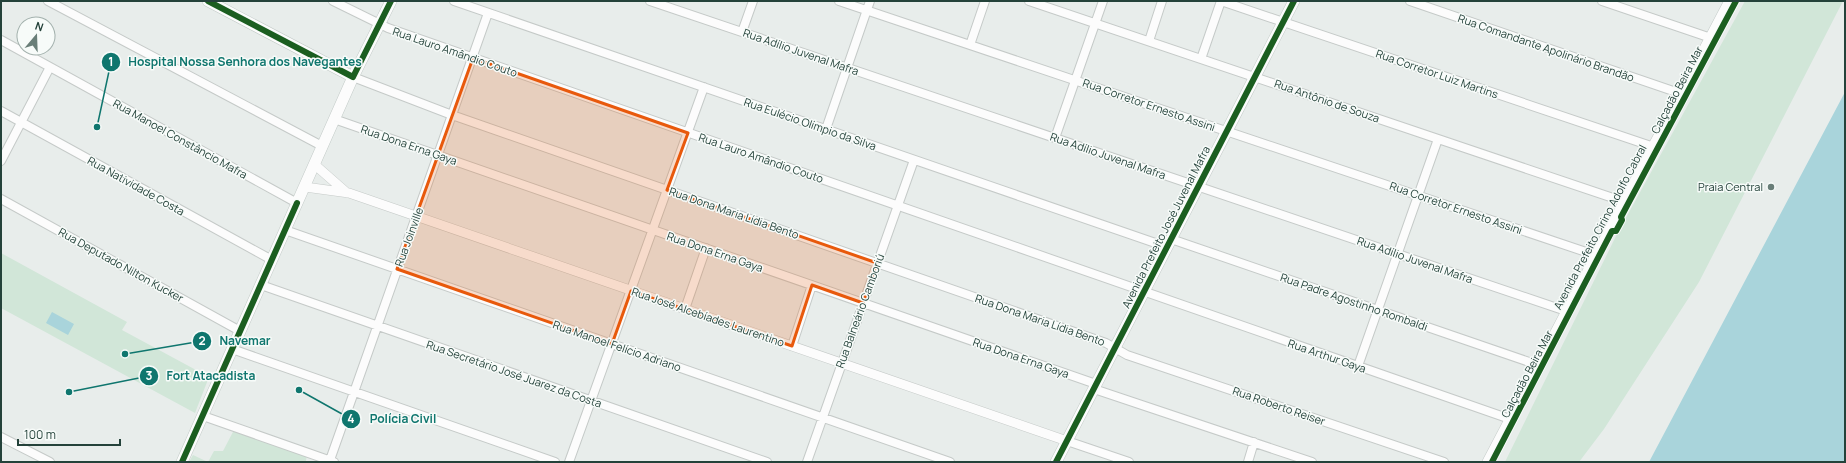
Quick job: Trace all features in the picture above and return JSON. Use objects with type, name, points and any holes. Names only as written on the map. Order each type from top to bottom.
[{"type":"main road","points":[[208,1],[353,77]]},
{"type":"main road","points":[[182,462],[353,77],[391,1]]},
{"type":"main road","name":"Avenida Prefeito José Juvenal Mafra","points":[[1056,462],[1294,1]]},
{"type":"main road","name":"Avenida Prefeito Cirino Adolfo Cabral","points":[[1488,462],[1595,255],[1625,202],[1730,1]]},
{"type":"street","points":[[48,1],[322,146]]},
{"type":"street","name":"Rua Lauro Amândio Couto","points":[[333,1],[378,25],[1144,292]]},
{"type":"street","name":"Rua Eulécio Olímpio da Silva","points":[[454,1],[914,160],[1169,243]]},
{"type":"street","name":"Rua Adílio Juvenal Mafra","points":[[650,1],[1566,311]]},
{"type":"street","points":[[742,32],[753,1]]},
{"type":"street","name":"Rua Corretor Ernesto Assini","points":[[839,1],[1595,255]]},
{"type":"street","points":[[826,129],[870,1]]},
{"type":"street","points":[[970,45],[985,1]]},
{"type":"street","name":"Rua Antônio de Souza","points":[[1029,1],[1044,3],[1095,23],[1625,202]]},
{"type":"street","points":[[1055,138],[1103,1]]},
{"type":"street","points":[[1149,41],[1162,1]]},
{"type":"street","points":[[1201,59],[1221,1]]},
{"type":"street","name":"Rua Corretor Luiz Martins","points":[[1221,1],[1654,147]]},
{"type":"street","name":"Rua Comandante Apolinário Brandão","points":[[1410,1],[1682,94]]},
{"type":"street","points":[[1602,1],[1711,38]]},
{"type":"street","name":"Rua Joinville","points":[[332,461],[354,392],[488,13]]},
{"type":"street","name":"Rua Manoel Constâncio Mafra","points":[[1,40],[297,203]]},
{"type":"street","points":[[1,161],[50,67]]},
{"type":"street","name":"Rua Dona Maria Lídia Bento","points":[[353,77],[452,115],[1106,343],[1115,348]]},
{"type":"street","points":[[570,462],[704,87]]},
{"type":"street","name":"Rua Natividade Costa","points":[[1,111],[272,260]]},
{"type":"street","name":"Rua Dona Erna Gaya","points":[[334,119],[812,285],[1312,462]]},
{"type":"street","points":[[1358,366],[1438,139]]},
{"type":"street","name":"Rua Balneário Camboriú","points":[[807,462],[914,160]]},
{"type":"street","name":"Rua José Alcebíades Laurentino","points":[[314,164],[348,193]]},
{"type":"street","name":"Rua José Alcebíades Laurentino","points":[[305,187],[348,193],[1067,441]]},
{"type":"street","name":"Rua Deputado Nilton Kucker","points":[[1,200],[240,331]]},
{"type":"street","name":"Rua Manoel Felício Adriano","points":[[285,230],[950,462]]},
{"type":"street","name":"Rua Padre Agostinho Rombaldi","points":[[1169,243],[1378,310],[1538,365]]},
{"type":"street","points":[[685,309],[706,248]]},
{"type":"street","name":"Rua Secretário José Juarez da Costa","points":[[261,285],[767,462]]},
{"type":"street","points":[[792,346],[812,285]]},
{"type":"street","name":"Rua Arthur Gaya","points":[[1144,292],[1510,419]]},
{"type":"street","name":"Rua Roberto Reiser","points":[[1115,348],[1127,355],[1444,462]]},
{"type":"street","points":[[232,349],[555,462]]},
{"type":"street","points":[[202,416],[332,461]]},
{"type":"street","points":[[1,437],[50,462]]},
{"type":"street","points":[[1067,441],[1129,462]]},
{"type":"street","points":[[1248,462],[1254,442]]},
{"type":"highlighted area","points":[[473,58],[688,133],[667,190],[877,263],[863,303],[812,285],[792,346],[631,291],[612,344],[397,269]]},
{"type":"green space","points":[[1745,1],[1843,1],[1699,282],[1604,429],[1579,462],[1505,462],[1616,236]]},
{"type":"green space","points":[[1,253],[127,322],[122,330],[209,377],[195,413],[1,308]]},
{"type":"green space","points":[[234,430],[307,454],[306,461],[208,462],[214,451],[223,451]]},
{"type":"green space","points":[[193,455],[208,462],[189,462]]},
{"type":"water","points":[[1845,92],[1845,462],[1649,462]]},
{"type":"water","points":[[52,312],[74,324],[68,335],[46,323]]},
{"type":"cycle path","points":[[208,1],[353,77],[391,1]]},
{"type":"cycle path","points":[[1056,462],[1294,1]]},
{"type":"cycle path","name":"Calçadão Beira Mar","points":[[1492,462],[1612,231],[1616,231],[1622,220],[1621,217],[1736,1]]},
{"type":"cycle path","points":[[182,462],[297,203]]},
{"type":"place","name":"Hospital Nossa Senhora dos Navegantes","points":[[97,127]]},
{"type":"place","name":"Praia Central","points":[[1771,187]]},
{"type":"place","name":"Navemar","points":[[125,354]]},
{"type":"place","name":"Polícia Civil","points":[[299,390]]},
{"type":"place","name":"Fort Atacadista","points":[[69,392]]}]
